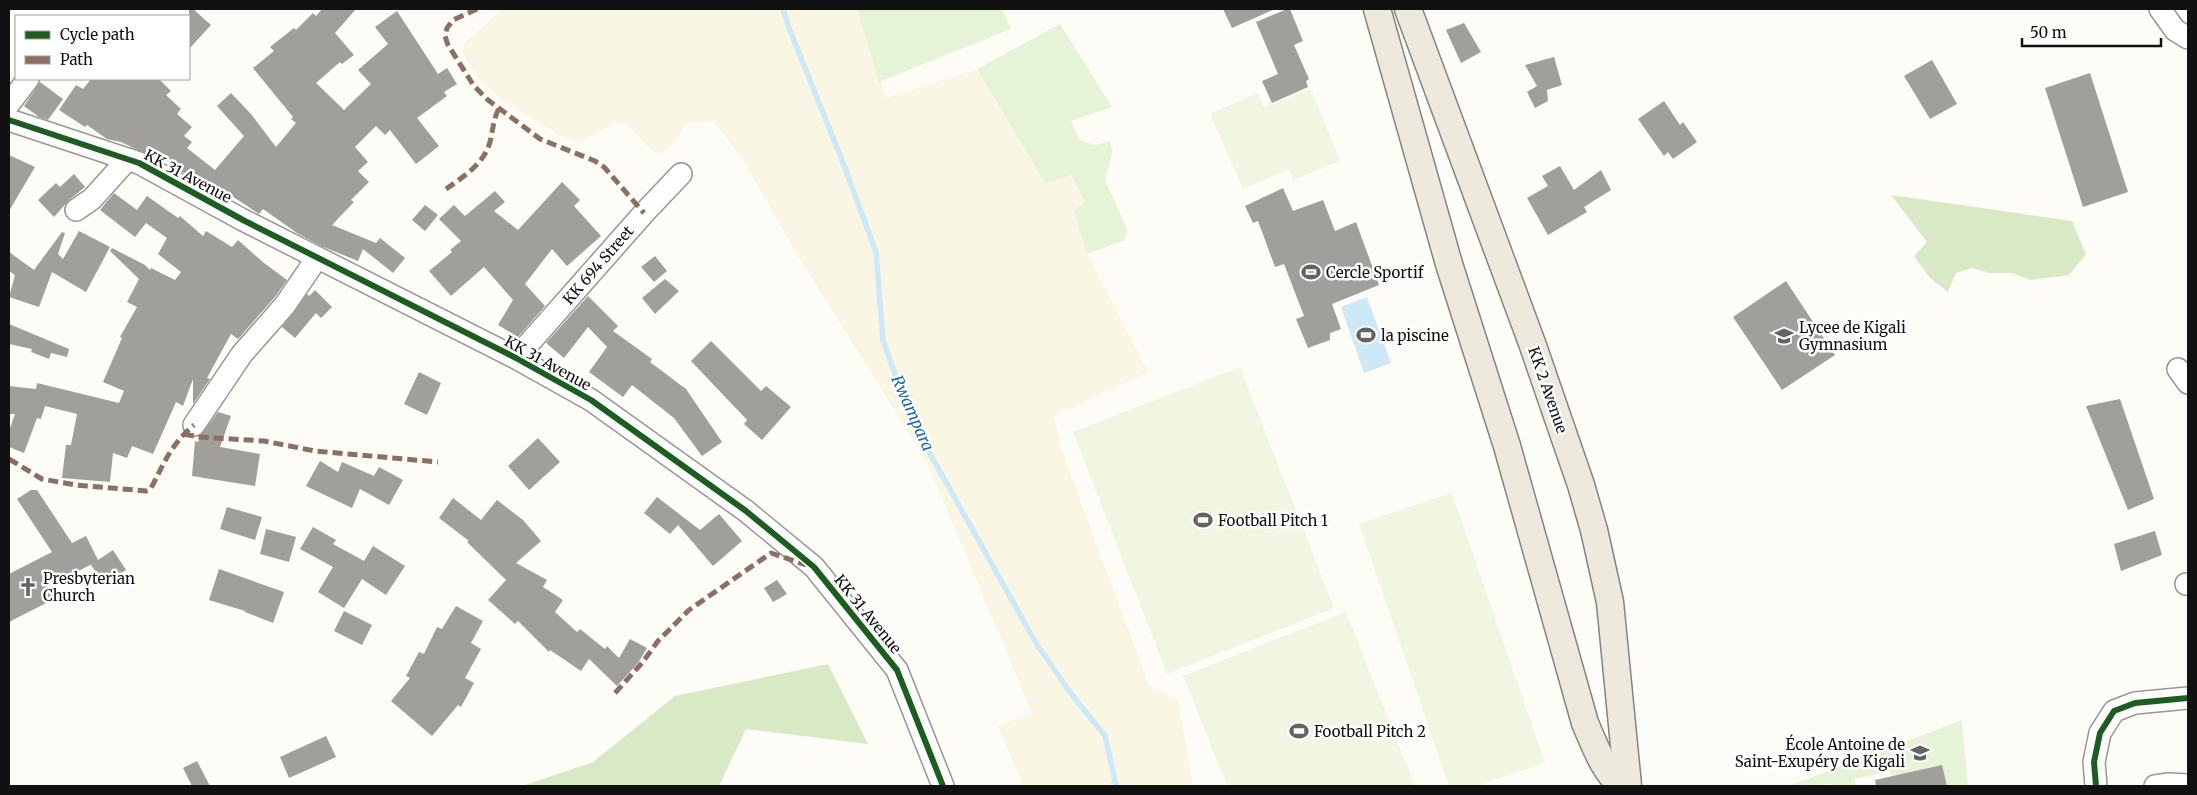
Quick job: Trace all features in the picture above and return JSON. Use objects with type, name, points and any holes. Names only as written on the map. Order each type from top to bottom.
[{"type":"main road","points":[[1377,9],[1449,264],[1507,446],[1585,723],[1602,761],[1612,777],[1622,786]]},
{"type":"main road","name":"KK 2 Avenue","points":[[1408,9],[1532,343],[1581,486],[1594,530],[1610,602],[1628,786]]},
{"type":"street","points":[[2160,9],[2175,30],[2188,38]]},
{"type":"street","points":[[9,104],[27,80]]},
{"type":"street","name":"KK 31 Avenue","points":[[9,120],[139,163],[317,258],[516,358],[591,400],[746,511],[814,567],[897,670],[943,786]]},
{"type":"street","points":[[76,210],[92,200],[128,159]]},
{"type":"street","name":"KK 694 Street","points":[[516,358],[644,213],[681,174]]},
{"type":"street","points":[[194,425],[242,354],[285,305],[317,258]]},
{"type":"street","points":[[2096,786],[2094,762],[2100,733],[2114,712],[2135,703],[2188,698]]},
{"type":"street","points":[[2156,786],[2169,784],[2188,785]]},
{"type":"shaded area","points":[[503,9],[857,9],[886,98],[977,69],[1045,183],[1071,174],[1085,203],[1074,210],[1087,254],[1148,372],[1054,416],[1061,448],[1149,685],[1178,700],[1193,786],[1024,786],[997,726],[1032,713],[927,462],[796,253],[740,155],[713,121],[685,123],[676,142],[658,155],[627,124],[618,122],[578,143],[562,137],[505,102],[479,80],[461,51],[465,42]]},
{"type":"green space","points":[[857,9],[1002,9],[1011,29],[879,82]]},
{"type":"green space","points":[[1060,24],[1112,107],[1071,121],[1079,140],[1095,145],[1110,141],[1113,151],[1105,180],[1127,229],[1125,240],[1087,254],[1074,210],[1085,202],[1071,175],[1045,183],[977,69]]},
{"type":"green space","points":[[1311,89],[1340,161],[1293,180],[1289,169],[1243,189],[1210,114],[1257,93],[1264,107]]},
{"type":"green space","points":[[1891,195],[2072,221],[2086,254],[2069,275],[2030,280],[2013,273],[1990,273],[1972,268],[1956,273],[1948,292],[1930,278],[1914,256],[1927,242]]},
{"type":"green space","name":"Football Pitch 1","points":[[1240,367],[1334,608],[1167,674],[1073,432]]},
{"type":"green space","points":[[1452,493],[1545,763],[1477,786],[1449,786],[1359,524]]},
{"type":"green space","name":"Football Pitch 2","points":[[1346,612],[1415,786],[1227,786],[1183,676]]},
{"type":"green space","points":[[828,664],[868,744],[746,729],[719,786],[522,786],[593,762],[675,696]]},
{"type":"green space","name":"École Antoine de Saint-Exupéry de Kigali","points":[[1962,720],[1968,786],[1947,786],[1942,766],[1911,772],[1915,786],[1893,786],[1890,771],[1854,779],[1856,786],[1832,786],[1832,784],[1789,786]]},
{"type":"water","name":"la piscine","points":[[1367,297],[1391,363],[1364,373],[1341,307]]},
{"type":"building","points":[[189,9],[193,9],[211,25],[190,48],[190,15]]},
{"type":"building","points":[[322,9],[356,9],[335,33],[354,55],[342,64],[340,62],[316,83],[344,110],[371,84],[358,70],[388,44],[375,27],[397,11],[438,74],[447,68],[457,84],[444,92],[447,96],[417,118],[439,146],[416,164],[390,130],[385,135],[376,126],[355,147],[368,162],[358,171],[369,182],[351,200],[354,202],[332,225],[376,243],[380,238],[405,258],[393,273],[363,249],[358,261],[321,246],[297,233],[263,209],[259,214],[223,190],[220,193],[176,169],[164,159],[163,162],[121,142],[107,139],[87,125],[85,127],[59,110],[76,85],[83,89],[90,80],[160,80],[171,91],[166,95],[181,109],[177,114],[192,127],[184,136],[192,142],[187,148],[215,170],[244,136],[217,106],[231,93],[251,114],[276,147],[296,123],[253,68],[274,51],[270,47],[294,28],[296,30],[313,13],[316,16]]},
{"type":"building","points":[[1223,9],[1275,9],[1232,28]]},
{"type":"building","points":[[1290,9],[1303,41],[1294,45],[1309,79],[1306,81],[1308,87],[1272,103],[1262,81],[1278,74],[1256,22]]},
{"type":"building","points":[[1464,23],[1481,52],[1461,63],[1446,30]]},
{"type":"building","points":[[1554,57],[1562,85],[1547,90],[1548,101],[1535,108],[1527,92],[1537,86],[1525,65]]},
{"type":"building","points":[[1932,60],[1957,104],[1930,119],[1904,76]]},
{"type":"building","points":[[2090,73],[2128,192],[2083,207],[2045,88]]},
{"type":"building","points":[[40,82],[63,99],[48,120],[39,117],[24,106]]},
{"type":"building","points":[[1664,101],[1680,125],[1683,122],[1697,142],[1673,159],[1668,152],[1664,156],[1638,119]]},
{"type":"building","points":[[9,155],[35,167],[9,211]]},
{"type":"building","points":[[1560,166],[1574,190],[1601,170],[1611,190],[1584,207],[1587,212],[1548,235],[1527,198],[1548,186],[1542,176]]},
{"type":"building","points":[[74,174],[85,187],[69,200],[54,217],[38,200],[56,183],[60,187]]},
{"type":"building","points":[[562,182],[580,200],[574,206],[601,236],[567,266],[552,249],[525,284],[545,306],[518,337],[498,325],[513,300],[484,267],[451,296],[429,271],[452,252],[450,250],[461,241],[439,219],[454,205],[465,216],[495,191],[505,202],[494,211],[518,230]]},
{"type":"building","points":[[1283,188],[1293,211],[1323,200],[1335,231],[1356,222],[1379,285],[1332,304],[1341,329],[1330,333],[1330,340],[1308,348],[1296,319],[1304,316],[1284,264],[1275,267],[1258,221],[1253,223],[1245,206]]},
{"type":"building","points":[[114,193],[137,210],[147,196],[178,218],[180,216],[203,236],[206,231],[232,247],[238,240],[287,280],[275,297],[238,339],[231,334],[207,378],[210,379],[193,404],[193,379],[183,406],[176,402],[153,454],[132,446],[127,458],[113,453],[110,482],[62,478],[66,445],[71,445],[77,414],[45,406],[41,419],[37,418],[24,453],[9,447],[9,431],[15,414],[9,414],[9,386],[36,389],[37,383],[119,403],[124,391],[103,382],[122,338],[120,337],[137,307],[127,302],[139,279],[110,251],[112,248],[145,265],[150,270],[151,268],[175,280],[181,272],[158,254],[167,238],[146,223],[135,237],[100,210]]},
{"type":"building","points":[[425,205],[438,215],[425,231],[412,220]]},
{"type":"building","points":[[79,231],[110,247],[86,292],[52,272],[39,307],[9,297],[15,275],[9,271],[9,252],[34,270],[62,232],[65,233],[58,254],[63,259]]},
{"type":"building","points":[[655,256],[667,271],[654,282],[641,267]]},
{"type":"building","points":[[665,279],[679,291],[655,314],[642,298]]},
{"type":"building","name":"Lycee de Kigali Gymnasium","points":[[1786,281],[1835,355],[1782,390],[1733,317]]},
{"type":"building","points":[[315,290],[332,307],[321,318],[316,313],[295,338],[282,327],[307,294],[309,296]]},
{"type":"building","points":[[588,296],[618,326],[613,331],[652,359],[650,362],[686,389],[722,442],[702,456],[674,418],[632,385],[623,397],[589,372],[607,347],[588,327],[564,358],[546,343]]},
{"type":"building","points":[[9,324],[69,349],[67,357],[51,353],[49,359],[31,352],[32,349],[9,344]]},
{"type":"building","points":[[711,341],[761,391],[766,386],[791,407],[762,440],[744,424],[747,420],[691,361]]},
{"type":"building","points":[[419,372],[441,383],[427,415],[404,404]]},
{"type":"building","points":[[2120,399],[2154,499],[2128,510],[2086,406]]},
{"type":"building","points":[[218,412],[231,416],[220,447],[260,454],[255,486],[192,476],[195,441],[198,442]]},
{"type":"building","points":[[538,438],[560,462],[529,490],[508,466]]},
{"type":"building","points":[[320,461],[338,472],[342,462],[374,476],[379,467],[403,480],[389,505],[360,489],[352,508],[306,486]]},
{"type":"building","points":[[31,490],[37,490],[72,543],[86,536],[98,560],[113,550],[126,570],[104,584],[92,564],[48,587],[54,599],[9,622],[9,574],[52,552],[17,499]]},
{"type":"building","points":[[657,497],[700,530],[719,514],[742,541],[713,566],[678,525],[670,534],[644,513]]},
{"type":"building","points":[[453,498],[481,520],[497,500],[523,520],[541,541],[516,563],[547,580],[543,587],[563,600],[555,612],[577,632],[580,629],[605,649],[607,646],[619,658],[630,639],[647,648],[638,663],[617,686],[589,659],[581,671],[550,650],[549,652],[518,621],[515,624],[488,600],[506,580],[467,542],[469,541],[439,518]]},
{"type":"building","points":[[227,507],[262,517],[255,540],[220,529]]},
{"type":"building","points":[[313,527],[336,540],[333,544],[364,561],[373,546],[405,566],[386,595],[362,579],[344,608],[318,592],[333,567],[300,549]]},
{"type":"building","points":[[266,529],[296,537],[289,562],[260,554]]},
{"type":"building","points":[[2155,531],[2162,555],[2121,571],[2114,544]]},
{"type":"building","points":[[219,569],[284,592],[273,623],[245,611],[209,600]]},
{"type":"building","points":[[777,580],[787,594],[773,602],[764,588]]},
{"type":"building","points":[[456,606],[483,621],[471,643],[481,649],[465,678],[474,683],[461,707],[458,705],[432,736],[391,701],[410,678],[406,676],[419,652],[424,654],[437,627],[442,629]]},
{"type":"building","points":[[344,611],[372,625],[362,645],[334,631]]},
{"type":"building","points":[[326,736],[336,757],[289,778],[280,757]]},
{"type":"building","points":[[197,761],[210,786],[192,786],[183,768]]},
{"type":"building","points":[[1942,765],[1947,786],[1876,786],[1875,780]]},
{"type":"waterway","name":"Rwampara","points":[[783,9],[876,252],[883,340],[897,380],[928,450],[1036,643],[1069,691],[1105,736],[1116,786]]},
{"type":"marked path","points":[[477,9],[453,20],[447,28],[445,36],[448,45],[474,86],[488,100],[540,139],[595,161],[604,167],[644,213]]},
{"type":"marked path","points":[[446,189],[472,169],[483,157],[490,142],[494,121],[499,108]]},
{"type":"marked path","points":[[9,459],[42,479],[76,485],[146,491],[150,490],[173,448],[194,425]]},
{"type":"marked path","points":[[184,434],[199,437],[264,441],[315,451],[438,462]]},
{"type":"marked path","points":[[615,693],[642,663],[658,641],[689,610],[771,553],[806,565]]},
{"type":"cycle path","points":[[9,120],[139,163],[243,220],[516,358],[591,400],[746,511],[814,567],[897,670],[943,786]]},
{"type":"cycle path","points":[[2096,786],[2094,762],[2100,733],[2114,711],[2135,703],[2188,698]]},
{"type":"place","name":"Cercle Sportif","points":[[1311,272]]},
{"type":"place","name":"la piscine","points":[[1366,335]]},
{"type":"place","name":"Lycee de Kigali Gymnasium","points":[[1784,336]]},
{"type":"place","name":"Football Pitch 1","points":[[1203,520]]},
{"type":"place","name":"Presbyterian Church","points":[[28,587]]},
{"type":"place","name":"Football Pitch 2","points":[[1299,731]]},
{"type":"place","name":"École Antoine de Saint-Exupéry de Kigali","points":[[1920,753]]}]
